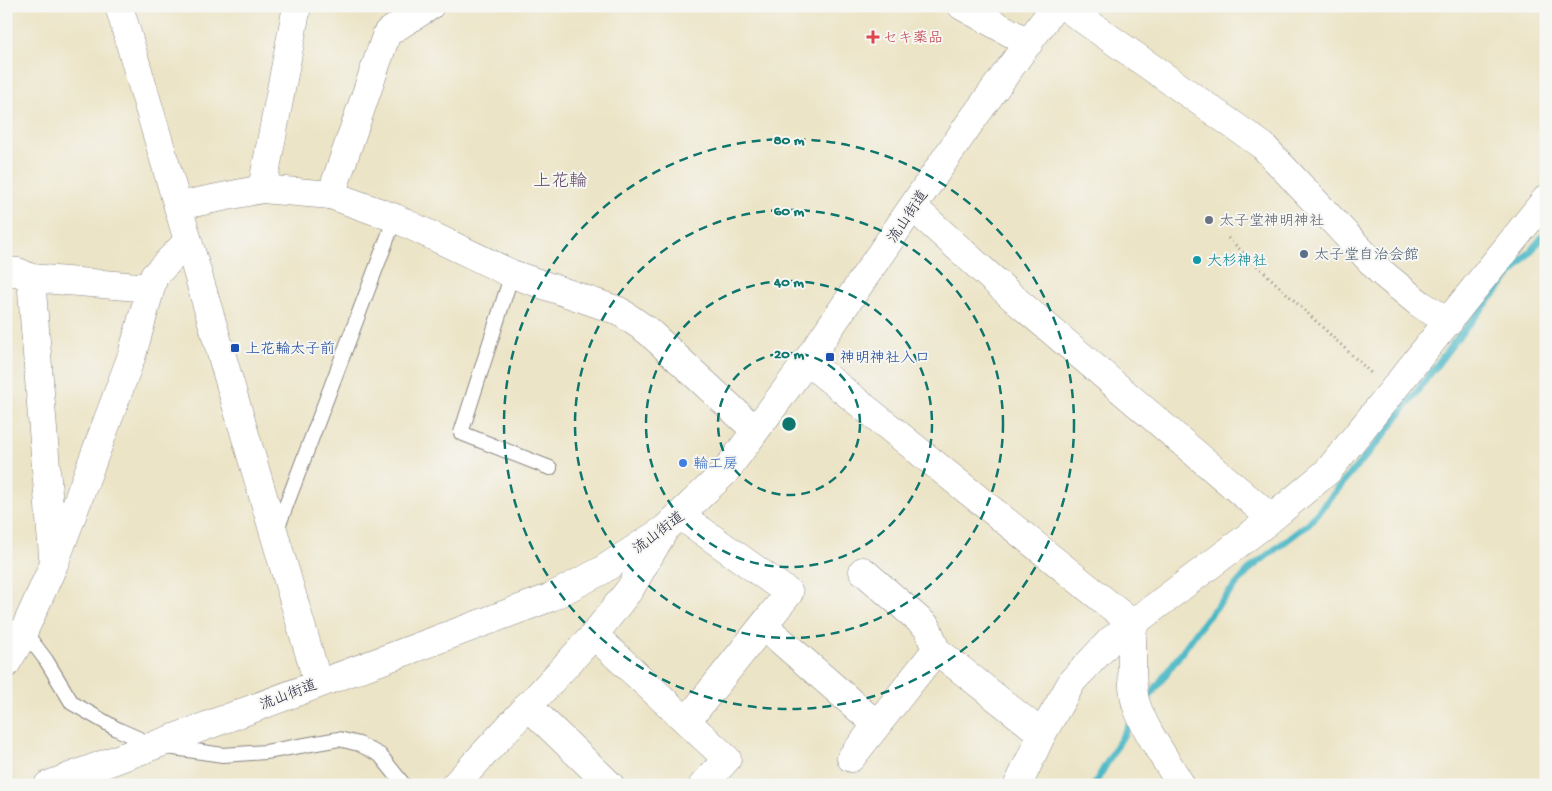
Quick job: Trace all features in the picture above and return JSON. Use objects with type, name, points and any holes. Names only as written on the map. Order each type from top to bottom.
[{"type":"street","points":[[119,6],[318,683]]},
{"type":"street","points":[[262,189],[297,6]]},
{"type":"street","points":[[331,195],[387,33],[430,6]]},
{"type":"street","points":[[962,6],[1029,43]]},
{"type":"street","name":"流山街道","points":[[48,785],[549,598],[601,571],[673,523],[725,472],[807,362],[967,127],[1055,6]]},
{"type":"street","points":[[1064,6],[1263,146],[1381,272],[1420,304],[1450,322]]},
{"type":"street","points":[[178,206],[262,189],[331,195],[396,218],[512,274],[619,311],[648,331],[755,430]]},
{"type":"street","points":[[1018,785],[1042,734],[1073,680],[1111,640],[1271,518],[1328,471],[1450,322],[1546,199]]},
{"type":"street","points":[[913,207],[1018,302],[1271,518]]},
{"type":"street","points":[[6,664],[24,631],[54,564],[132,355],[154,276],[188,241]]},
{"type":"street","points":[[54,564],[18,275],[150,288]]},
{"type":"street","points":[[807,362],[1133,624]]},
{"type":"street","points":[[455,785],[527,705],[594,636],[630,589],[673,523],[789,593],[687,721]]},
{"type":"street","points":[[863,572],[927,627],[936,650],[1042,734]]},
{"type":"street","points":[[1133,624],[1131,651],[1136,704],[1181,785]]},
{"type":"street","points":[[764,626],[877,725]]},
{"type":"street","points":[[594,636],[727,759],[703,785]]},
{"type":"street","points":[[851,758],[936,650]]},
{"type":"street","points":[[527,705],[610,785]]},
{"type":"lane","points":[[274,538],[396,218]]},
{"type":"lane","points":[[512,274],[461,433],[550,468]]},
{"type":"lane","points":[[24,631],[46,660],[72,703],[117,730],[153,745],[223,756],[266,752],[339,739],[359,744],[380,755],[404,785]]},
{"type":"path","points":[[1228,238],[1393,391]]},
{"type":"waterway","points":[[1147,700],[1205,620],[1252,567],[1308,524],[1383,436],[1458,337],[1546,233]]},
{"type":"waterway","points":[[1094,785],[1128,727]]},
{"type":"place","name":"セキ薬品","points":[[873,37]]},
{"type":"place","name":"太子堂神明神社","points":[[1209,220]]},
{"type":"place","name":"太子堂自治会館","points":[[1304,254]]},
{"type":"place","name":"大杉神社","points":[[1197,260]]},
{"type":"place","name":"上花輪太子前","points":[[235,348]]},
{"type":"place","name":"神明神社入口","points":[[830,357]]},
{"type":"place","name":"輪工房","points":[[683,463]]},
{"type":"district","name":"上花輪","points":[[560,180]]}]
